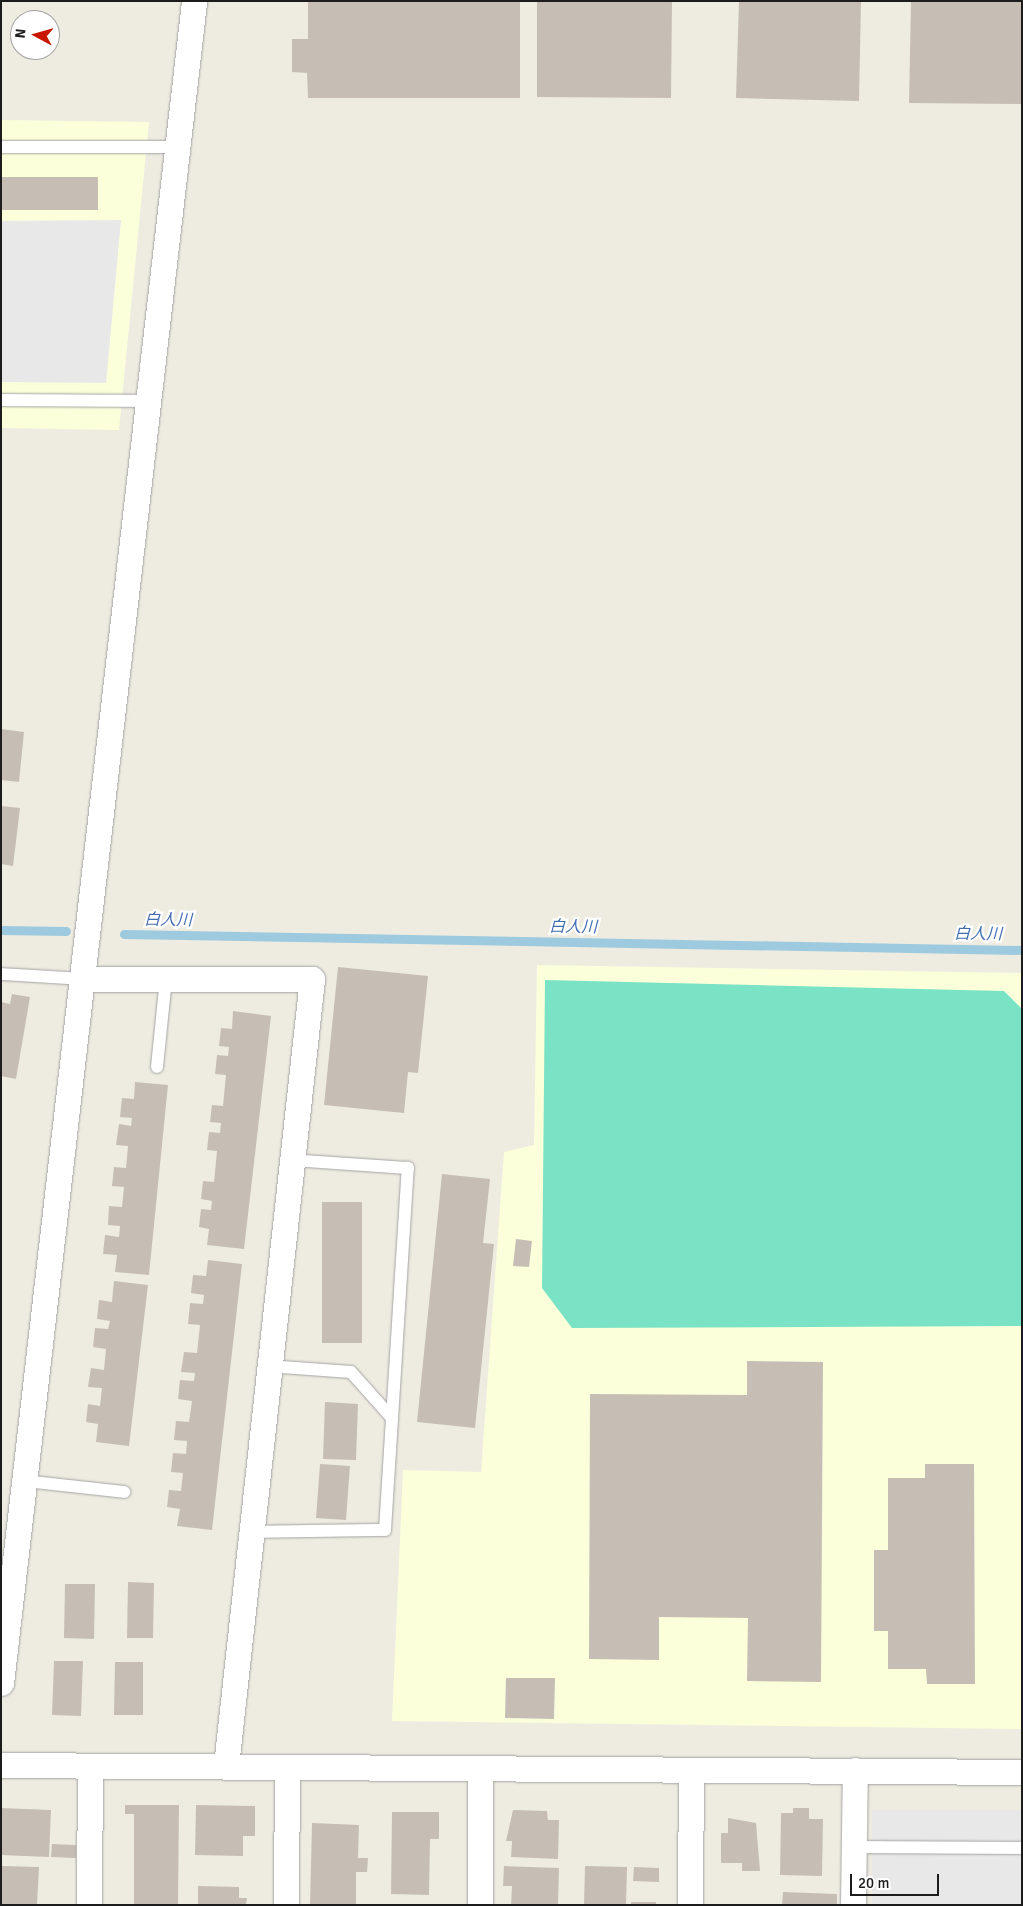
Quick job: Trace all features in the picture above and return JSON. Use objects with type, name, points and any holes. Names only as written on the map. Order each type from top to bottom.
[{"type":"street","points":[[1,1683],[194,1]]},
{"type":"street","points":[[82,979],[312,979],[268,1366],[226,1766]]},
{"type":"street","points":[[1,1765],[1022,1772]]},
{"type":"street","points":[[89,1905],[90,1766]]},
{"type":"street","points":[[286,1905],[287,1767]]},
{"type":"street","points":[[480,1768],[480,1905]]},
{"type":"street","points":[[853,1905],[855,1770]]},
{"type":"street","points":[[690,1905],[691,1771]]},
{"type":"lane","points":[[1,147],[177,147]]},
{"type":"lane","points":[[1,400],[148,401]]},
{"type":"lane","points":[[1,974],[82,979]]},
{"type":"lane","points":[[157,1067],[166,979]]},
{"type":"lane","points":[[250,1532],[385,1530],[408,1168],[291,1160]]},
{"type":"lane","points":[[268,1366],[352,1372],[392,1418]]},
{"type":"lane","points":[[24,1482],[124,1492]]},
{"type":"lane","points":[[854,1847],[1022,1848]]},
{"type":"shaded area","points":[[1,120],[149,122],[119,430],[1,428]]},
{"type":"shaded area","points":[[121,220],[106,383],[1,382],[1,221]]},
{"type":"shaded area","points":[[537,965],[1022,973],[1022,1729],[392,1721],[403,1470],[481,1472],[504,1152],[534,1145]]},
{"type":"shaded area","points":[[872,1810],[1022,1810],[1022,1905],[872,1905]]},
{"type":"green space","points":[[545,980],[1004,991],[1022,1009],[1022,1326],[572,1328],[542,1288]]},
{"type":"building","points":[[308,1],[520,1],[520,98],[308,98],[307,73],[292,72],[292,39],[308,39]]},
{"type":"building","points":[[537,1],[672,1],[671,98],[537,97]]},
{"type":"building","points":[[739,1],[861,1],[859,101],[736,98]]},
{"type":"building","points":[[911,1],[1022,1],[1022,104],[909,103]]},
{"type":"building","points":[[1,177],[98,177],[98,210],[1,210]]},
{"type":"building","points":[[1,729],[24,732],[19,782],[1,780]]},
{"type":"building","points":[[1,806],[20,808],[13,866],[1,864]]},
{"type":"building","points":[[338,967],[428,976],[418,1073],[408,1072],[404,1113],[324,1105]]},
{"type":"building","points":[[12,994],[30,997],[16,1079],[1,1076],[1,1002],[10,1004]]},
{"type":"building","points":[[233,1011],[271,1016],[244,1249],[207,1245],[209,1229],[199,1227],[201,1209],[211,1210],[212,1201],[201,1199],[203,1181],[214,1182],[217,1151],[207,1150],[209,1132],[220,1133],[221,1123],[210,1122],[212,1105],[223,1106],[226,1075],[215,1074],[217,1055],[228,1056],[229,1047],[219,1046],[221,1028],[232,1029]]},
{"type":"building","points":[[135,1082],[168,1085],[149,1275],[115,1272],[117,1255],[103,1254],[105,1235],[119,1237],[120,1226],[108,1225],[109,1206],[122,1207],[124,1187],[112,1186],[114,1167],[126,1168],[128,1146],[116,1145],[119,1124],[131,1126],[132,1118],[120,1117],[122,1098],[134,1099]]},
{"type":"building","points":[[442,1174],[490,1179],[483,1243],[494,1244],[475,1428],[417,1422]]},
{"type":"building","points":[[322,1202],[362,1202],[362,1343],[322,1343]]},
{"type":"building","points":[[516,1239],[532,1241],[529,1267],[513,1266]]},
{"type":"building","points":[[208,1260],[242,1264],[212,1530],[177,1526],[180,1509],[167,1507],[169,1490],[181,1491],[183,1473],[171,1472],[173,1453],[186,1454],[187,1441],[174,1440],[176,1421],[189,1422],[192,1401],[178,1399],[180,1380],[194,1381],[195,1373],[181,1372],[184,1352],[197,1353],[200,1325],[188,1324],[190,1303],[203,1304],[204,1295],[191,1293],[193,1275],[206,1276]]},
{"type":"building","points":[[114,1281],[148,1285],[129,1446],[96,1442],[98,1424],[86,1422],[88,1404],[100,1406],[102,1388],[88,1387],[91,1368],[104,1370],[106,1349],[93,1347],[95,1328],[108,1329],[110,1321],[97,1319],[99,1300],[112,1302]]},
{"type":"building","points":[[747,1361],[823,1362],[821,1682],[747,1681],[748,1618],[659,1617],[659,1660],[589,1659],[590,1394],[747,1395]]},
{"type":"building","points":[[325,1402],[358,1404],[356,1460],[323,1459]]},
{"type":"building","points":[[320,1464],[350,1466],[346,1520],[316,1518]]},
{"type":"building","points":[[925,1464],[974,1464],[975,1684],[927,1684],[926,1669],[888,1669],[888,1631],[874,1631],[874,1550],[888,1550],[888,1478],[925,1478]]},
{"type":"building","points":[[128,1582],[154,1583],[153,1638],[127,1638]]},
{"type":"building","points":[[65,1584],[95,1584],[94,1639],[64,1638]]},
{"type":"building","points":[[54,1661],[83,1661],[81,1716],[52,1715]]},
{"type":"building","points":[[115,1662],[143,1662],[143,1715],[114,1715]]},
{"type":"building","points":[[506,1678],[555,1678],[554,1719],[505,1718]]},
{"type":"building","points":[[125,1805],[179,1805],[178,1905],[134,1905],[134,1814],[125,1814]]},
{"type":"building","points":[[196,1805],[255,1806],[255,1836],[243,1836],[243,1856],[195,1855]]},
{"type":"building","points":[[1,1808],[51,1810],[49,1857],[1,1855]]},
{"type":"building","points":[[793,1808],[809,1808],[809,1819],[823,1819],[822,1876],[780,1875],[781,1813],[793,1813]]},
{"type":"building","points":[[513,1810],[547,1811],[548,1820],[559,1820],[558,1859],[511,1857],[512,1841],[506,1841]]},
{"type":"building","points":[[392,1812],[439,1812],[439,1839],[430,1839],[429,1895],[391,1894]]},
{"type":"building","points":[[728,1818],[756,1823],[760,1871],[742,1871],[742,1863],[721,1863],[721,1833],[728,1833]]},
{"type":"building","points":[[312,1823],[359,1825],[358,1858],[368,1858],[367,1872],[356,1872],[356,1905],[310,1905]]},
{"type":"building","points":[[52,1844],[76,1845],[76,1858],[51,1857]]},
{"type":"building","points":[[2,1866],[39,1867],[37,1905],[1,1905]]},
{"type":"building","points":[[504,1866],[559,1868],[558,1905],[511,1905],[512,1886],[503,1886]]},
{"type":"building","points":[[585,1866],[627,1867],[626,1905],[584,1905]]},
{"type":"building","points":[[634,1867],[659,1868],[659,1882],[633,1881]]},
{"type":"building","points":[[198,1886],[239,1887],[239,1898],[247,1898],[246,1905],[198,1905]]},
{"type":"building","points":[[783,1892],[837,1894],[837,1905],[782,1905]]},
{"type":"building","points":[[631,1902],[656,1902],[656,1905],[631,1905]]},
{"type":"waterway","name":"白人川","points":[[1,930],[66,931]]},
{"type":"waterway","name":"白人川","points":[[124,934],[1022,950]]}]
